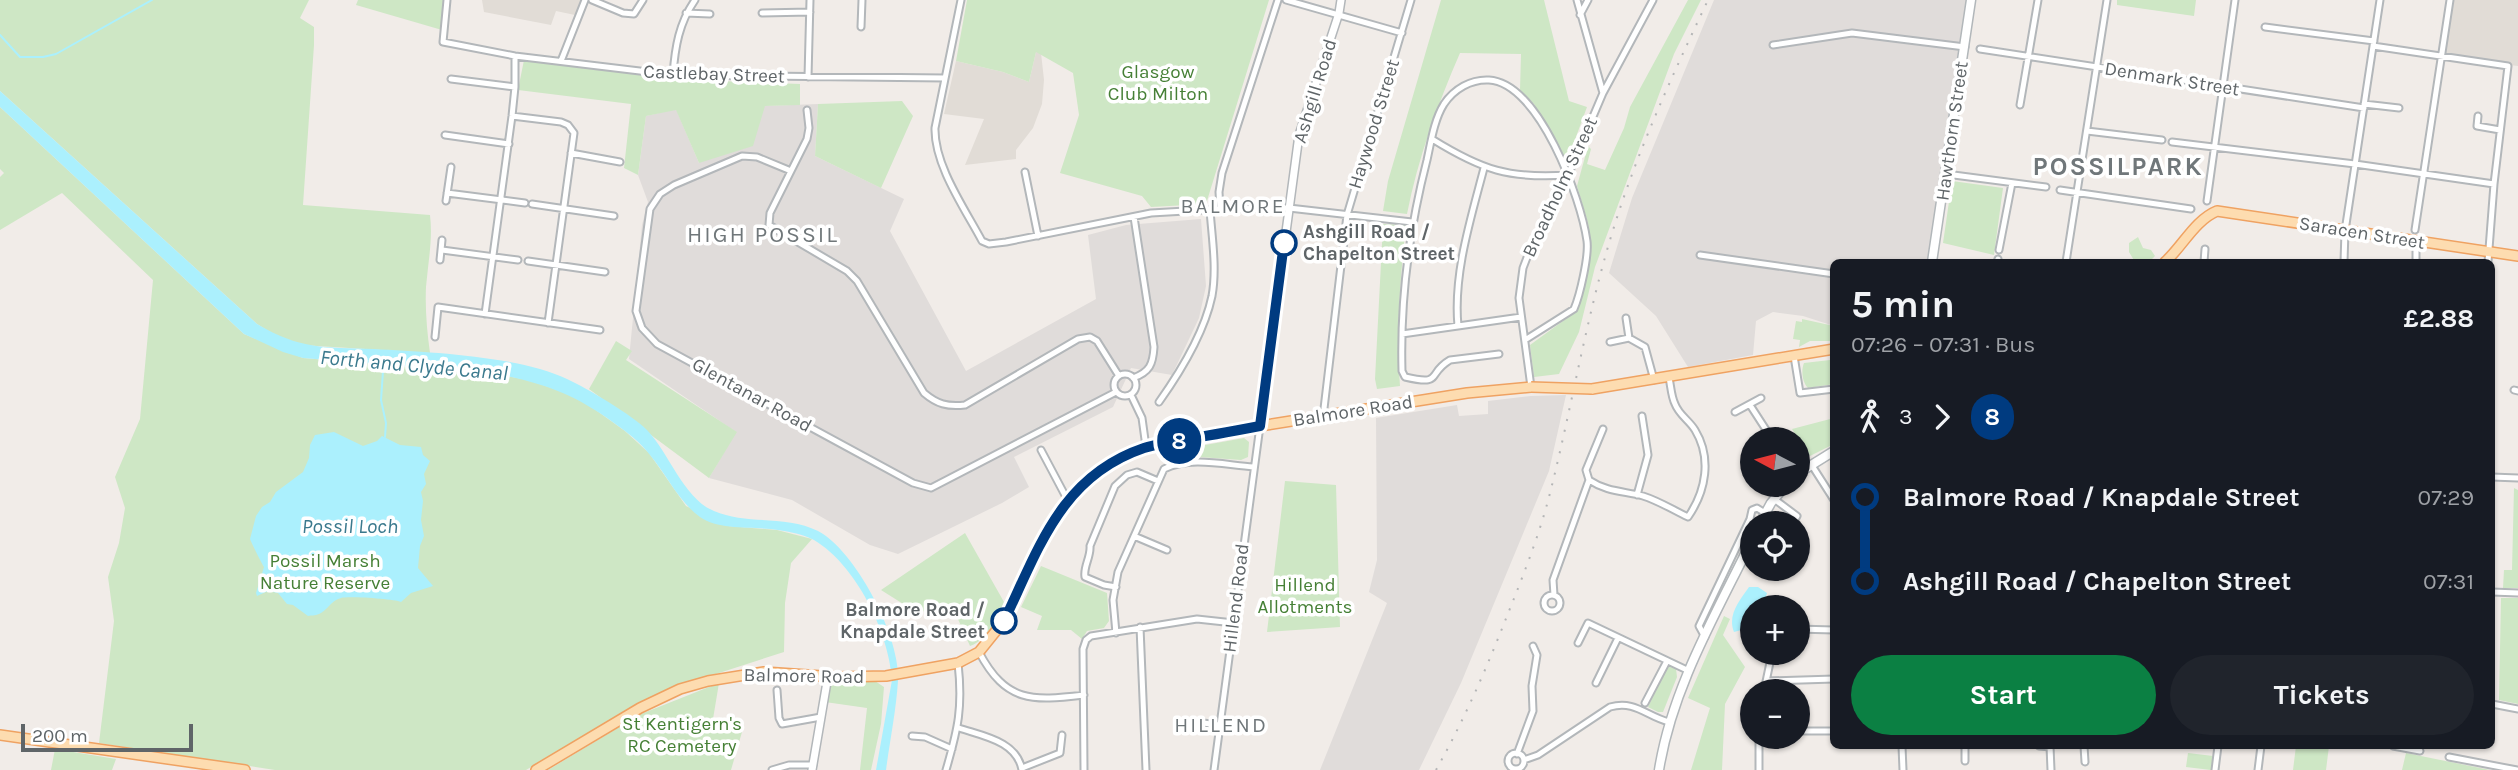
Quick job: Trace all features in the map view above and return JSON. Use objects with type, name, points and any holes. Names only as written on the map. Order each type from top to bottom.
[{"type":"main road","name":"Hawthorn Street","points":[[1932,259],[1972,0]]},
{"type":"main road","name":"Saracen Street","points":[[2168,259],[2207,215],[2217,211],[2518,256]]},
{"type":"main road","name":"Balmore Road","points":[[536,770],[616,721],[680,689],[708,681],[746,674],[897,675],[958,663],[979,652],[1004,621],[1041,544],[1067,499],[1102,467],[1146,447],[1467,393],[1531,387],[1592,388],[1669,378],[1830,350]]},
{"type":"main road","points":[[1811,464],[1830,453]]},
{"type":"main road","points":[[1766,511],[1774,499]]},
{"type":"main road","points":[[1659,770],[1669,722],[1689,671],[1740,565]]},
{"type":"main road","points":[[0,735],[245,770]]},
{"type":"street","name":"Castlebay Street","points":[[447,0],[443,42],[515,55],[673,75],[945,78]]},
{"type":"street","points":[[561,61],[585,0]]},
{"type":"street","points":[[592,0],[623,13],[634,14],[643,0]]},
{"type":"street","points":[[673,75],[679,31],[695,0]]},
{"type":"street","points":[[808,77],[810,0]]},
{"type":"street","points":[[861,27],[862,0]]},
{"type":"street","points":[[961,0],[934,144],[940,162],[982,242],[1006,242],[1151,214],[1220,209],[1289,208],[1409,222]]},
{"type":"street","points":[[1220,209],[1222,173],[1278,0]]},
{"type":"street","points":[[1286,0],[1340,5],[1402,33]]},
{"type":"street","name":"Haywood Street","points":[[1323,417],[1347,215],[1411,0]]},
{"type":"street","points":[[1577,0],[1603,93]]},
{"type":"street","points":[[1580,15],[1588,0]]},
{"type":"street","name":"Broadholm Street","points":[[1531,387],[1519,288],[1526,257],[1553,210],[1603,93],[1653,0]]},
{"type":"street","points":[[2020,105],[2038,0]]},
{"type":"street","points":[[2066,259],[2107,0]]},
{"type":"street","points":[[2207,201],[2235,0]]},
{"type":"street","points":[[2344,259],[2380,0]]},
{"type":"street","points":[[2415,230],[2449,0]]},
{"type":"street","name":"Ashgill Road","points":[[1260,426],[1299,135],[1340,5]]},
{"type":"street","points":[[762,13],[810,12]]},
{"type":"street","points":[[686,13],[710,14]]},
{"type":"street","points":[[2265,27],[2508,66],[2488,259]]},
{"type":"street","points":[[1773,45],[1852,33],[1965,47]]},
{"type":"street","name":"Denmark Street","points":[[1980,49],[2223,87],[2364,106],[2399,108]]},
{"type":"street","points":[[485,314],[509,145],[515,87],[515,55]]},
{"type":"street","points":[[451,79],[515,87]]},
{"type":"street","points":[[1499,354],[1450,360],[1434,379],[1427,381],[1403,375],[1402,334],[1409,222],[1440,112],[1457,91],[1474,82],[1499,82],[1516,90],[1532,107],[1568,175],[1587,246],[1574,309],[1524,340]]},
{"type":"street","points":[[807,110],[807,139],[770,213],[769,225],[852,276],[924,393],[935,402],[950,407],[965,405],[1078,339],[1090,337],[1097,341],[1119,376]]},
{"type":"street","points":[[512,116],[568,125],[574,134],[548,323]]},
{"type":"street","points":[[2478,116],[2477,126],[2500,130]]},
{"type":"street","points":[[2087,131],[2162,140]]},
{"type":"street","points":[[445,135],[509,145]]},
{"type":"street","points":[[1432,139],[1484,168],[1527,176],[1568,175]]},
{"type":"street","points":[[2172,142],[2494,184]]},
{"type":"street","points":[[571,153],[620,162]]},
{"type":"street","name":"Glentanar Road","points":[[791,171],[757,157],[742,156],[660,194],[650,209],[636,311],[642,328],[657,344],[913,483],[931,488],[1116,392]]},
{"type":"street","points":[[446,201],[451,167]]},
{"type":"street","points":[[1458,326],[1461,274],[1468,230],[1484,168]]},
{"type":"street","points":[[1025,172],[1038,236]]},
{"type":"street","points":[[1946,174],[2046,187]]},
{"type":"street","points":[[2000,250],[2012,183]]},
{"type":"street","points":[[2060,190],[2192,209]]},
{"type":"street","points":[[447,193],[614,216]]},
{"type":"street","points":[[1159,402],[1177,377],[1202,327],[1212,296],[1214,270],[1210,210]]},
{"type":"street","points":[[1133,378],[1145,373],[1153,362],[1154,347],[1134,217]]},
{"type":"street","points":[[440,260],[442,240]]},
{"type":"street","points":[[2416,242],[2416,259]]},
{"type":"street","points":[[2204,259],[2205,249]]},
{"type":"street","points":[[442,250],[518,260]]},
{"type":"street","points":[[1700,255],[1830,273]]},
{"type":"street","points":[[528,261],[605,272]]},
{"type":"street","points":[[435,337],[438,307],[600,330]]},
{"type":"street","points":[[1402,334],[1521,317]]},
{"type":"street","points":[[1626,318],[1629,338]]},
{"type":"street","points":[[1610,342],[1629,338],[1645,347],[1654,380]]},
{"type":"street","points":[[1794,356],[1800,393],[1830,389]]},
{"type":"street","points":[[1125,374],[1133,378],[1136,389],[1131,395],[1125,396],[1116,392],[1114,382],[1119,376],[1125,374]]},
{"type":"street","points":[[1603,429],[1586,470],[1590,480],[1602,488],[1660,502],[1688,517],[1705,480],[1704,449],[1694,428],[1674,403],[1669,378]]},
{"type":"street","points":[[1131,395],[1142,418],[1146,447]]},
{"type":"street","points":[[1735,412],[1761,398]]},
{"type":"street","points":[[1750,405],[1764,427]]},
{"type":"street","points":[[1637,495],[1648,455],[1642,416]]},
{"type":"street","name":"Hillend Road","points":[[1214,770],[1260,426]]},
{"type":"street","points":[[1645,429],[1655,427]]},
{"type":"street","points":[[1041,450],[1067,499]]},
{"type":"street","points":[[1116,633],[1113,600],[1118,572],[1164,469],[1174,464],[1188,463],[1253,467]]},
{"type":"street","points":[[1811,464],[1830,494]]},
{"type":"street","points":[[1115,587],[1085,577],[1091,555],[1090,546],[1120,480],[1137,472],[1158,481]]},
{"type":"street","points":[[2495,477],[2518,478]]},
{"type":"street","points":[[1554,595],[1553,580],[1590,480]]},
{"type":"street","points":[[1774,499],[1790,511]]},
{"type":"street","points":[[1134,536],[1167,550]]},
{"type":"street","points":[[1705,637],[1699,626],[1740,542]]},
{"type":"street","points":[[2495,592],[2518,593]]},
{"type":"street","points":[[1084,770],[1083,649],[1086,640],[1091,636],[1197,619],[1234,623]]},
{"type":"street","points":[[1578,643],[1588,623],[1689,671]]},
{"type":"street","points":[[1140,627],[1146,770]]},
{"type":"street","points":[[1810,629],[1830,630]]},
{"type":"street","points":[[1596,683],[1618,638]]},
{"type":"street","points":[[1533,646],[1537,655],[1532,686],[1533,711],[1517,754],[1508,759],[1509,768],[1520,768],[1524,760],[1538,755],[1610,707],[1629,704],[1669,722]]},
{"type":"street","points":[[979,652],[991,674],[1011,692],[1051,699],[1084,695]]},
{"type":"street","points":[[1537,655],[1548,654]]},
{"type":"street","points":[[1646,703],[1667,661]]},
{"type":"street","points":[[946,770],[959,728],[961,697],[958,663]]},
{"type":"street","points":[[772,770],[789,765],[813,768],[828,676]]},
{"type":"street","points":[[1810,680],[1830,679]]},
{"type":"street","points":[[777,690],[782,724],[821,717]]},
{"type":"street","points":[[2495,705],[2518,709]]},
{"type":"street","points":[[1195,722],[1219,724]]},
{"type":"street","points":[[959,728],[1011,748],[1022,769],[1060,752],[1062,735]]},
{"type":"street","points":[[1810,732],[1830,731]]},
{"type":"street","points":[[912,736],[925,737],[952,748]]},
{"type":"street","points":[[1759,749],[1759,770]]},
{"type":"street","points":[[1902,749],[1903,770]]},
{"type":"street","points":[[1965,749],[1965,761]]},
{"type":"street","points":[[2050,749],[2051,770]]},
{"type":"street","points":[[2084,749],[2085,762]]},
{"type":"street","points":[[2215,770],[2218,749]]},
{"type":"street","points":[[2258,770],[2261,749]]},
{"type":"street","points":[[2412,749],[2420,751]]},
{"type":"street","points":[[1517,754],[1524,760]]},
{"type":"street","points":[[2449,757],[2517,770]]},
{"type":"shaded area","points":[[482,0],[581,0],[575,15],[556,11],[551,25],[484,12]]},
{"type":"shaded area","points":[[1714,0],[1971,0],[1932,259],[1830,259],[1830,325],[1803,316],[1773,312],[1756,321],[1753,355],[1688,367],[1656,316],[1609,273],[1632,198]]},
{"type":"shaded area","points":[[2450,0],[2518,0],[2518,66],[2441,57]]},
{"type":"shaded area","points":[[1036,52],[1041,53],[1044,80],[1042,104],[1033,128],[1016,150],[1016,159],[965,165],[984,119],[944,114],[956,61],[1003,72],[1029,82]]},
{"type":"shaded area","points":[[818,104],[815,156],[904,199],[890,231],[966,371],[1096,299],[1088,235],[1126,225],[1201,219],[1206,286],[1199,318],[1172,375],[1131,368],[1113,407],[1014,457],[1029,487],[898,554],[870,545],[792,500],[709,478],[736,432],[629,359],[642,225],[648,202],[638,175],[646,116],[676,109],[699,163],[765,106]]},
{"type":"shaded area","points":[[1566,395],[1549,471],[1461,683],[1419,770],[1320,770],[1387,603],[1369,592],[1377,560],[1376,418],[1457,405],[1459,416],[1488,414],[1488,401]]},
{"type":"green space","points":[[0,0],[309,0],[300,18],[314,27],[303,205],[430,215],[426,320],[430,353],[301,345],[281,339],[257,324],[0,91]]},
{"type":"green space","points":[[358,0],[445,0],[442,30],[356,5]]},
{"type":"green space","name":"Glasgow Club Milton","points":[[967,0],[1269,0],[1206,204],[1151,207],[1142,196],[1060,173],[1079,115],[1073,73],[1036,52],[1029,82],[1003,72],[956,61]]},
{"type":"green space","points":[[1441,0],[1544,0],[1569,101],[1587,107],[1569,156],[1561,155],[1534,104],[1520,90],[1521,54],[1460,53],[1429,132],[1407,214],[1383,211],[1388,181]]},
{"type":"green space","points":[[1688,0],[1701,0],[1674,54],[1595,267],[1579,332],[1559,374],[1534,377],[1530,345],[1578,310],[1591,249],[1588,223],[1577,186],[1588,146],[1591,149],[1587,164],[1605,170],[1624,128],[1630,107]]},
{"type":"green space","points":[[2117,0],[2196,0],[2194,16],[2117,5]]},
{"type":"green space","points":[[525,55],[667,72],[669,79],[800,84],[800,105],[765,106],[753,146],[699,163],[676,110],[646,116],[638,175],[624,168],[631,104],[518,90]]},
{"type":"green space","points":[[902,101],[913,116],[881,188],[815,156],[818,104]]},
{"type":"green space","name":"Possil Marsh Nature Reserve","points":[[0,107],[244,334],[303,358],[497,374],[528,380],[567,393],[625,431],[649,453],[686,506],[728,526],[777,530],[812,539],[791,563],[785,603],[784,652],[685,684],[526,770],[275,770],[99,743],[114,621],[108,577],[119,543],[125,508],[115,477],[140,419],[153,280],[62,193],[0,230],[0,177],[4,173],[0,169]]},
{"type":"green space","points":[[1952,181],[2003,188],[1994,255],[1943,243]]},
{"type":"green space","points":[[1383,224],[1406,225],[1399,305],[1400,386],[1377,389],[1375,379]]},
{"type":"green space","points":[[2138,237],[2143,248],[2151,250],[2155,256],[2152,259],[2133,259],[2129,252],[2129,243]]},
{"type":"green space","points":[[1802,319],[1830,325],[1830,341],[1810,341],[1799,347],[1800,340],[1793,339],[1796,321],[1802,322]]},
{"type":"green space","points":[[616,341],[632,351],[626,360],[737,432],[709,478],[589,389]]},
{"type":"green space","points":[[1830,360],[1830,385],[1808,388],[1804,383],[1804,363]]},
{"type":"green space","points":[[1830,419],[1830,446],[1810,456],[1810,427],[1800,427]]},
{"type":"green space","points":[[1244,438],[1249,442],[1248,457],[1241,460],[1185,456],[1169,459],[1166,452]]},
{"type":"green space","name":"Hillend Allotments","points":[[1285,481],[1336,485],[1340,627],[1267,632]]},
{"type":"green space","points":[[2514,488],[2518,490],[2518,588],[2503,588],[2504,570],[2512,570]]},
{"type":"green space","points":[[965,533],[1004,602],[987,633],[970,646],[953,608],[916,612],[881,590]]},
{"type":"green space","points":[[1041,566],[1107,593],[1109,621],[1104,628],[1087,631],[1082,639],[1071,630],[1037,630],[1042,616],[1021,607]]},
{"type":"green space","points":[[2501,598],[2518,598],[2518,704],[2499,700]]},
{"type":"green space","points":[[1724,616],[1730,619],[1723,635],[1740,660],[1740,665],[1745,667],[1725,704],[1722,770],[1691,770],[1710,708],[1688,698]]},
{"type":"green space","points":[[1668,666],[1676,669],[1677,677],[1663,712],[1658,712],[1648,707]]},
{"type":"green space","points":[[829,679],[875,681],[884,687],[881,724],[871,770],[860,770],[867,708],[825,702]]},
{"type":"green space","name":"St Kentigern's RC Cemetery","points":[[719,683],[713,719],[742,732],[731,770],[548,770],[641,714]]},
{"type":"green space","points":[[55,749],[116,759],[112,770],[51,770]]},
{"type":"green space","points":[[2296,749],[2329,749],[2326,770],[2293,770]]},
{"type":"green space","points":[[2188,753],[2213,756],[2211,770],[2186,767]]},
{"type":"green space","points":[[2406,753],[2490,770],[2402,770]]},
{"type":"water","name":"Forth and Clyde Canal","points":[[0,91],[257,324],[287,339],[313,346],[473,356],[547,371],[586,389],[647,430],[685,486],[703,505],[739,518],[806,526],[832,541],[861,576],[873,597],[892,642],[897,663],[897,692],[886,770],[876,770],[892,680],[890,661],[868,601],[829,551],[805,536],[769,529],[727,526],[700,517],[685,503],[650,455],[633,438],[599,413],[558,391],[497,374],[303,358],[244,334],[0,107]]},
{"type":"water","name":"Possil Loch","points":[[334,432],[363,446],[382,436],[400,445],[421,447],[423,455],[430,461],[424,474],[426,484],[421,492],[424,536],[418,568],[433,586],[411,593],[401,602],[341,598],[322,613],[308,616],[293,605],[287,604],[278,593],[268,591],[257,596],[264,567],[250,539],[256,516],[262,507],[270,502],[276,492],[303,472],[315,435]]},
{"type":"water","points":[[1749,587],[1758,587],[1767,593],[1766,595],[1743,595]]},
{"type":"water","points":[[1740,599],[1740,630],[1734,632],[1732,620]]},
{"type":"waterway","points":[[0,35],[20,57],[43,57],[56,54],[152,0]]},
{"type":"waterway","name":"Forth and Clyde Canal","points":[[383,371],[381,400],[386,423],[385,437]]},
{"type":"railway","points":[[1436,770],[1481,678],[1517,591],[1545,513],[1601,272],[1620,209],[1654,118],[1708,0]]},
{"type":"bus line","name":"8","points":[[1004,621],[1041,544],[1067,499],[1102,467],[1146,447],[1260,426],[1284,243]]},
{"type":"place","name":"Ashgill Road / Chapelton Street","points":[[1284,243]]},
{"type":"place","name":"Balmore Road / Knapdale Street","points":[[1004,621]]},
{"type":"district","name":"POSSILPARK","points":[[2118,166]]},
{"type":"district","name":"BALMORE","points":[[1233,206]]},
{"type":"district","name":"HIGH POSSIL","points":[[763,234]]},
{"type":"district","name":"HILLEND","points":[[1221,725]]}]
